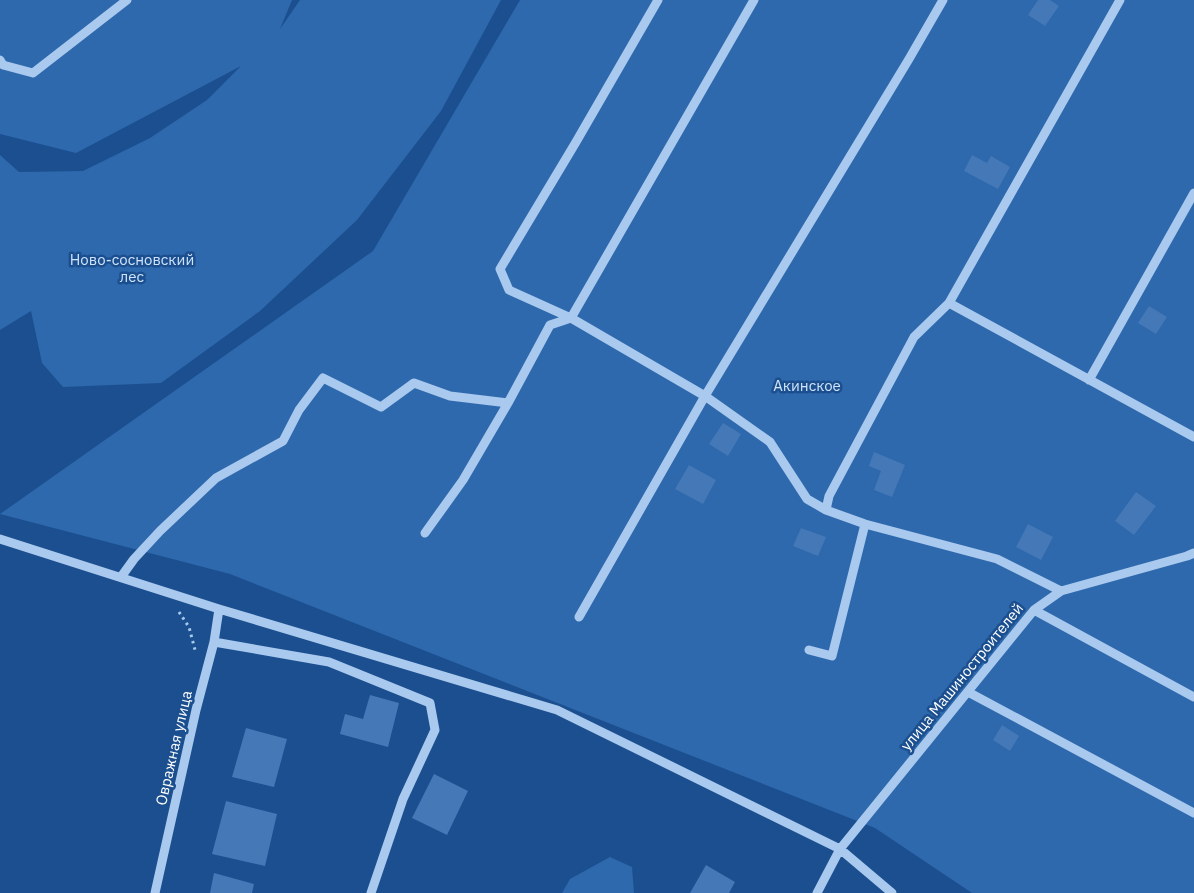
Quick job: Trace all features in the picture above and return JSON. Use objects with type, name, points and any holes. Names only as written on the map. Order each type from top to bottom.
[{"type":"street","points":[[0,60],[3,65],[33,73],[127,0]]},
{"type":"street","points":[[658,0],[500,269],[509,290],[571,318],[705,396],[770,442],[807,499],[826,510],[865,524],[997,559],[1061,591]]},
{"type":"street","points":[[425,533],[463,480],[508,403],[550,325],[571,318],[754,0]]},
{"type":"street","points":[[580,617],[705,396],[909,59],[942,0]]},
{"type":"street","points":[[826,510],[829,496],[914,337],[950,303],[1120,0]]},
{"type":"street","points":[[1089,380],[1194,193]]},
{"type":"street","points":[[950,303],[1194,437]]},
{"type":"street","points":[[121,577],[134,558],[216,478],[283,441],[299,410],[323,378],[380,407],[414,383],[450,396],[508,403]]},
{"type":"street","points":[[809,650],[832,656],[865,524]]},
{"type":"street","points":[[0,539],[219,609],[557,710],[840,849],[892,893]]},
{"type":"street","name":"улица Машиностроителей","points":[[817,893],[840,849],[1034,610],[1061,591],[1187,556],[1194,552]]},
{"type":"street","name":"Овражная улица","points":[[155,893],[196,710],[214,642],[219,609]]},
{"type":"street","points":[[1034,610],[1194,697]]},
{"type":"street","points":[[214,642],[328,662],[430,703],[435,730],[402,799],[370,893]]},
{"type":"street","points":[[968,692],[1194,813]]},
{"type":"path","points":[[178,612],[188,627],[196,655]]},
{"type":"green space","name":"Ново-сосновский лес","points":[[0,0],[292,0],[280,29],[300,0],[501,0],[441,111],[357,220],[260,311],[161,383],[63,387],[42,363],[31,311],[0,330],[0,155],[19,172],[83,171],[150,138],[207,100],[241,66],[76,153],[0,134]]},
{"type":"green space","name":"Акинское","points":[[520,0],[1194,0],[1194,893],[972,893],[875,828],[230,574],[0,514],[373,251]]},
{"type":"green space","points":[[610,857],[632,867],[634,893],[562,893],[570,879]]},
{"type":"building","points":[[1038,0],[1050,0],[1059,6],[1045,26],[1028,15]]},
{"type":"building","points":[[972,155],[987,163],[991,156],[1010,167],[998,189],[964,171]]},
{"type":"building","points":[[1149,306],[1167,317],[1156,334],[1138,323]]},
{"type":"building","points":[[723,423],[741,434],[728,456],[709,444]]},
{"type":"building","points":[[874,452],[905,465],[892,497],[874,490],[881,471],[869,466]]},
{"type":"building","points":[[689,465],[716,480],[703,504],[675,489]]},
{"type":"building","points":[[1136,492],[1156,506],[1134,535],[1115,521]]},
{"type":"building","points":[[1028,524],[1053,537],[1041,560],[1016,547]]},
{"type":"building","points":[[801,528],[826,537],[818,556],[793,546]]},
{"type":"building","points":[[370,695],[399,703],[388,747],[340,734],[345,714],[363,719]]},
{"type":"building","points":[[1002,725],[1019,736],[1010,751],[993,740]]},
{"type":"building","points":[[246,728],[287,739],[274,787],[232,777]]},
{"type":"building","points":[[434,774],[468,791],[447,835],[412,818]]},
{"type":"building","points":[[226,801],[277,814],[265,866],[212,854]]},
{"type":"building","points":[[706,865],[735,882],[729,893],[690,893]]},
{"type":"building","points":[[214,873],[254,884],[252,893],[210,893]]}]
